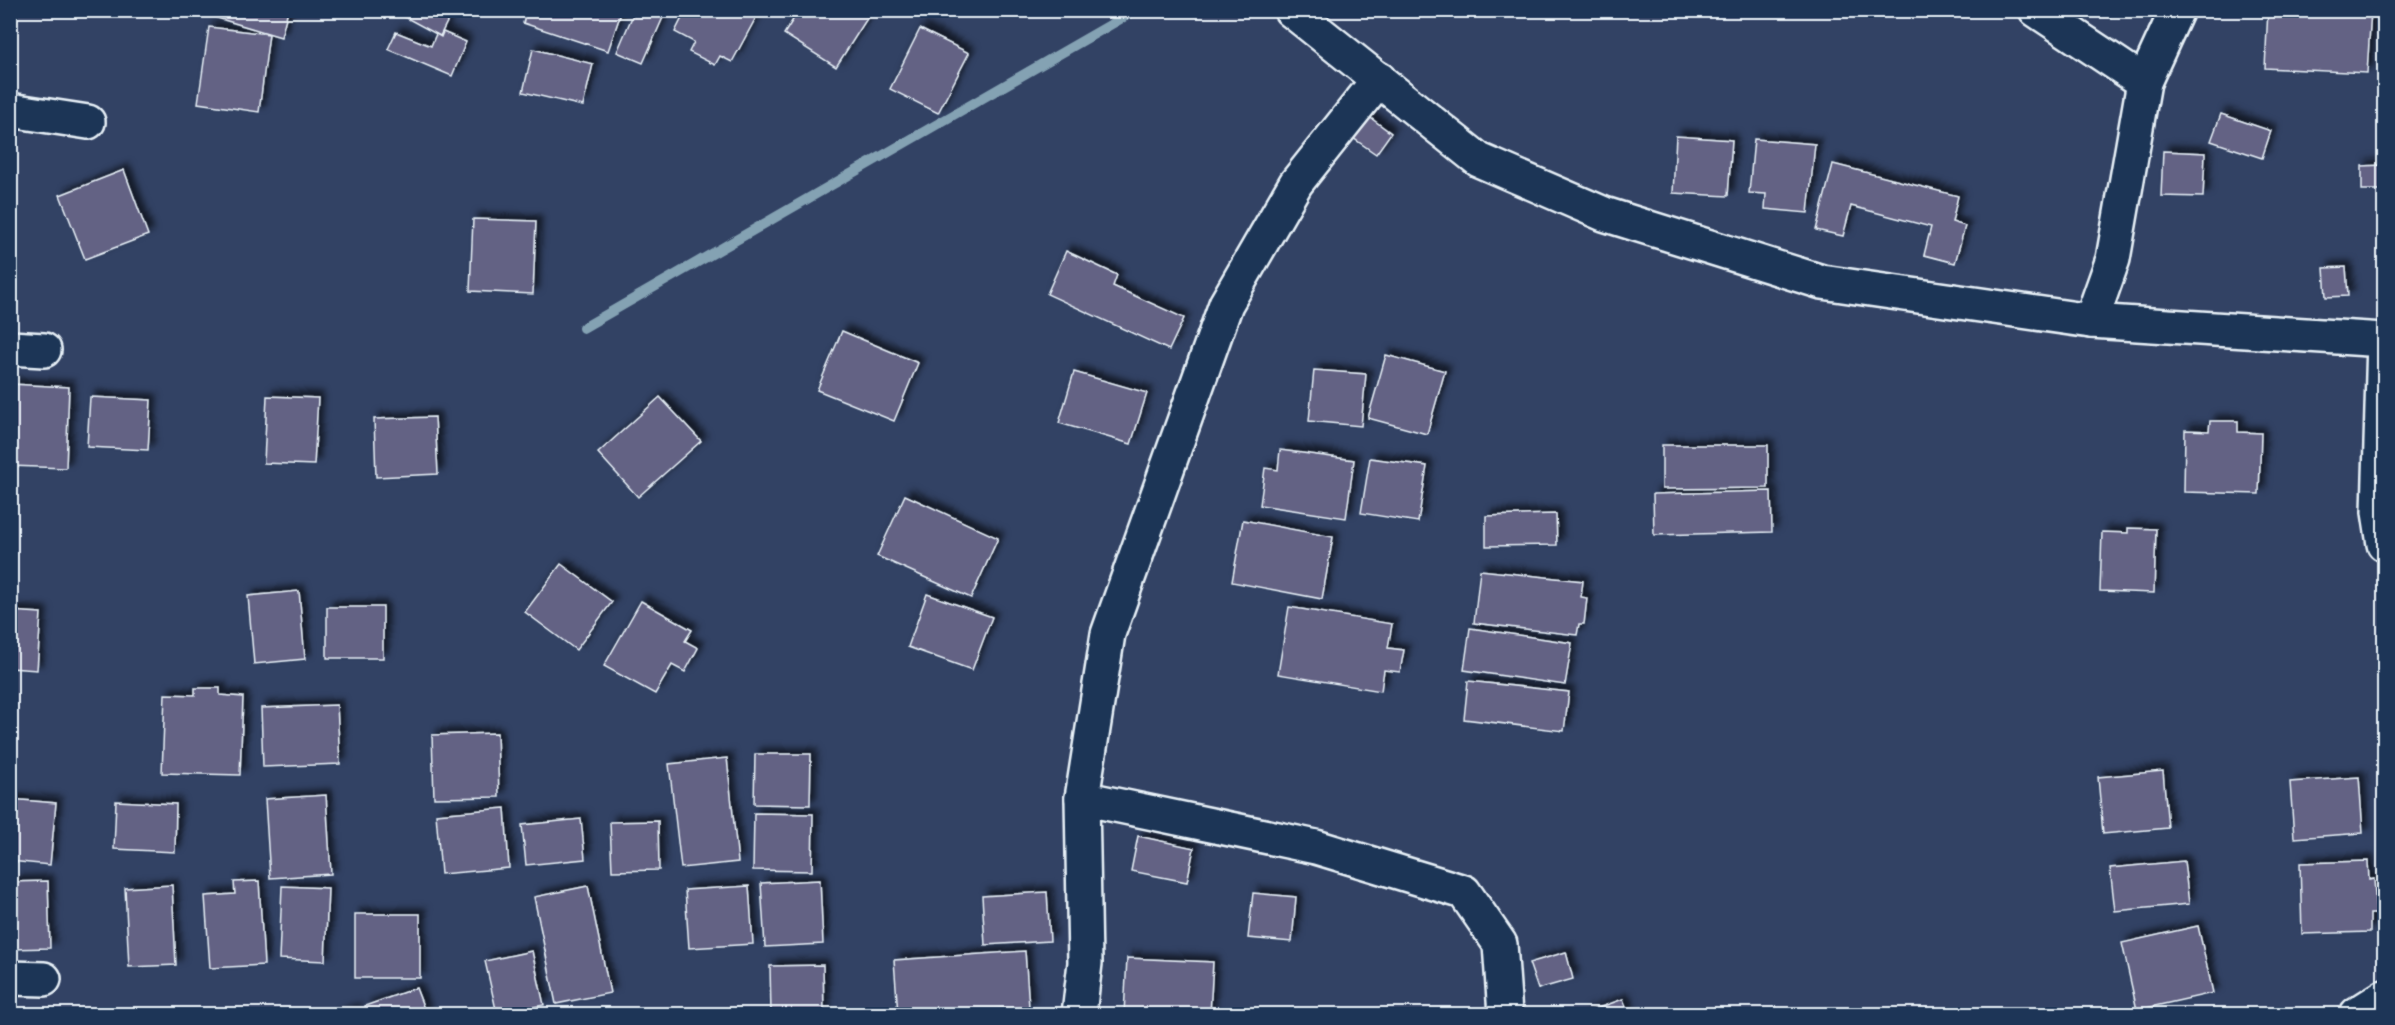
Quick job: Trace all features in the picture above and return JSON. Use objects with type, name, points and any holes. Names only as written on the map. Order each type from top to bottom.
[{"type":"street","points":[[1291,10],[1479,160],[1604,214],[1822,282],[2091,321],[2384,340],[2379,512],[2385,544]]},
{"type":"street","points":[[2036,10],[2144,82]]},
{"type":"street","points":[[2091,321],[2113,258],[2144,82],[2177,10]]},
{"type":"street","points":[[1079,1014],[1085,963],[1082,798],[1108,634],[1226,304],[1296,183],[1379,79]]},
{"type":"street","points":[[10,110],[88,122]]},
{"type":"street","points":[[10,348],[44,350]]},
{"type":"street","points":[[1082,798],[1316,847],[1464,892],[1500,944],[1505,1014]]},
{"type":"street","points":[[10,978],[44,979]]},
{"type":"street","points":[[2357,1014],[2385,997]]},
{"type":"building","points":[[216,10],[288,10],[281,37],[214,17]]},
{"type":"building","points":[[392,10],[453,10],[440,36]]},
{"type":"building","points":[[527,10],[622,10],[608,51],[523,23]]},
{"type":"building","points":[[635,10],[658,10],[665,13],[643,63],[617,52]]},
{"type":"building","points":[[686,10],[760,10],[732,62],[720,56],[715,65],[689,52],[694,42],[675,32]]},
{"type":"building","points":[[799,10],[858,10],[868,17],[836,67],[784,34]]},
{"type":"building","points":[[2098,10],[2114,10],[2110,17]]},
{"type":"building","points":[[2268,10],[2371,10],[2367,73],[2265,68]]},
{"type":"building","points":[[209,27],[269,34],[259,112],[198,103]]},
{"type":"building","points":[[920,29],[969,53],[938,113],[890,89]]},
{"type":"building","points":[[396,32],[431,46],[436,34],[441,37],[443,32],[466,42],[452,76],[388,49]]},
{"type":"building","points":[[533,49],[593,64],[583,106],[523,92]]},
{"type":"building","points":[[2221,114],[2271,131],[2262,158],[2211,141]]},
{"type":"building","points":[[1368,116],[1391,133],[1376,154],[1353,138]]},
{"type":"building","points":[[1676,136],[1732,140],[1728,196],[1673,193]]},
{"type":"building","points":[[1754,139],[1815,144],[1808,213],[1765,209],[1766,194],[1749,193]]},
{"type":"building","points":[[2163,151],[2205,153],[2203,197],[2161,196]]},
{"type":"building","points":[[1833,164],[1958,196],[1952,222],[1965,226],[1955,263],[1924,255],[1931,227],[1851,206],[1843,236],[1816,230]]},
{"type":"building","points":[[2384,165],[2384,190],[2362,190],[2362,166]]},
{"type":"building","points":[[124,170],[148,235],[85,259],[60,195]]},
{"type":"building","points":[[473,219],[536,221],[533,294],[470,291]]},
{"type":"building","points":[[1066,251],[1117,275],[1113,286],[1184,318],[1169,350],[1047,294]]},
{"type":"building","points":[[2346,267],[2348,296],[2326,297],[2324,268]]},
{"type":"building","points":[[842,331],[918,363],[894,421],[817,390]]},
{"type":"building","points":[[1386,355],[1445,371],[1427,434],[1368,418]]},
{"type":"building","points":[[1314,370],[1366,374],[1361,426],[1309,421]]},
{"type":"building","points":[[1074,372],[1147,393],[1131,444],[1059,423]]},
{"type":"building","points":[[10,384],[69,387],[66,468],[10,466]]},
{"type":"building","points":[[267,396],[318,398],[314,465],[264,463]]},
{"type":"building","points":[[90,397],[151,400],[148,450],[87,447]]},
{"type":"building","points":[[660,397],[701,441],[638,497],[598,453]]},
{"type":"building","points":[[435,417],[438,474],[376,477],[374,419]]},
{"type":"building","points":[[2210,421],[2238,421],[2238,432],[2261,433],[2259,494],[2184,492],[2185,430],[2209,431]]},
{"type":"building","points":[[1662,445],[1768,445],[1768,488],[1662,489]]},
{"type":"building","points":[[1280,450],[1354,460],[1346,518],[1260,505],[1265,468],[1278,470]]},
{"type":"building","points":[[1370,458],[1427,466],[1418,522],[1361,513]]},
{"type":"building","points":[[1771,491],[1772,532],[1654,535],[1653,494]]},
{"type":"building","points":[[905,495],[998,538],[971,598],[877,556]]},
{"type":"building","points":[[1556,514],[1557,545],[1486,546],[1486,516]]},
{"type":"building","points":[[1243,520],[1333,537],[1322,599],[1232,582]]},
{"type":"building","points":[[2128,528],[2156,529],[2154,593],[2100,591],[2102,532],[2128,533]]},
{"type":"building","points":[[561,564],[612,602],[576,650],[525,612]]},
{"type":"building","points":[[1480,570],[1583,581],[1581,597],[1587,598],[1584,624],[1579,624],[1577,635],[1474,623]]},
{"type":"building","points":[[299,591],[305,659],[254,664],[248,596]]},
{"type":"building","points":[[927,594],[992,617],[972,670],[908,647]]},
{"type":"building","points":[[641,601],[692,630],[685,641],[698,648],[685,672],[672,665],[655,694],[604,666]]},
{"type":"building","points":[[327,607],[383,607],[383,658],[327,658]]},
{"type":"building","points":[[1289,607],[1392,624],[1388,648],[1404,650],[1400,672],[1384,670],[1381,691],[1278,674]]},
{"type":"building","points":[[10,611],[41,613],[37,670],[10,668]]},
{"type":"building","points":[[1470,628],[1572,643],[1565,685],[1464,670]]},
{"type":"building","points":[[1468,681],[1569,692],[1564,731],[1464,719]]},
{"type":"building","points":[[195,688],[220,688],[220,695],[243,697],[240,775],[162,773],[165,694],[195,695]]},
{"type":"building","points":[[337,705],[340,764],[263,767],[261,708]]},
{"type":"building","points":[[497,733],[499,797],[434,798],[432,735]]},
{"type":"building","points":[[755,754],[811,754],[810,805],[754,804]]},
{"type":"building","points":[[727,758],[738,862],[681,868],[669,764]]},
{"type":"building","points":[[2163,771],[2168,828],[2103,834],[2098,777]]},
{"type":"building","points":[[2359,777],[2363,833],[2294,838],[2290,782]]},
{"type":"building","points":[[326,795],[331,874],[270,878],[265,799]]},
{"type":"building","points":[[10,799],[56,803],[50,865],[10,861]]},
{"type":"building","points":[[116,801],[176,804],[175,852],[114,849]]},
{"type":"building","points":[[505,808],[509,868],[441,874],[436,814]]},
{"type":"building","points":[[754,813],[813,814],[812,871],[753,870]]},
{"type":"building","points":[[581,819],[585,859],[526,865],[522,825]]},
{"type":"building","points":[[658,821],[659,870],[612,871],[610,822]]},
{"type":"building","points":[[1138,836],[1194,848],[1187,882],[1131,871]]},
{"type":"building","points":[[2184,861],[2189,904],[2115,911],[2110,868]]},
{"type":"building","points":[[2368,861],[2369,880],[2374,879],[2376,914],[2370,914],[2370,932],[2302,934],[2300,863]]},
{"type":"building","points":[[820,880],[823,944],[765,947],[761,883]]},
{"type":"building","points":[[48,881],[50,948],[10,949],[10,882]]},
{"type":"building","points":[[259,881],[264,965],[210,968],[205,896],[235,894],[234,882]]},
{"type":"building","points":[[172,885],[176,965],[129,967],[125,888]]},
{"type":"building","points":[[282,886],[328,888],[325,961],[279,959]]},
{"type":"building","points":[[588,886],[610,993],[556,1004],[534,897]]},
{"type":"building","points":[[749,886],[753,944],[689,948],[685,890]]},
{"type":"building","points":[[1047,892],[1050,941],[985,945],[982,896]]},
{"type":"building","points":[[1253,893],[1296,897],[1292,942],[1248,938]]},
{"type":"building","points":[[355,914],[420,914],[420,978],[355,978]]},
{"type":"building","points":[[2198,926],[2213,993],[2137,1010],[2122,943]]},
{"type":"building","points":[[532,951],[544,1005],[497,1014],[485,961]]},
{"type":"building","points":[[1025,951],[1029,1007],[898,1014],[894,960]]},
{"type":"building","points":[[1566,952],[1573,979],[1538,989],[1529,963]]},
{"type":"building","points":[[1127,958],[1213,962],[1210,1014],[1124,1014]]},
{"type":"building","points":[[823,965],[824,1014],[771,1014],[770,966]]},
{"type":"building","points":[[416,988],[426,1014],[368,1014],[365,1006]]},
{"type":"building","points":[[1623,999],[1629,1014],[1582,1014]]},
{"type":"building","points":[[355,1009],[356,1014],[335,1014]]},
{"type":"waterway","points":[[583,328],[1136,10]]}]
